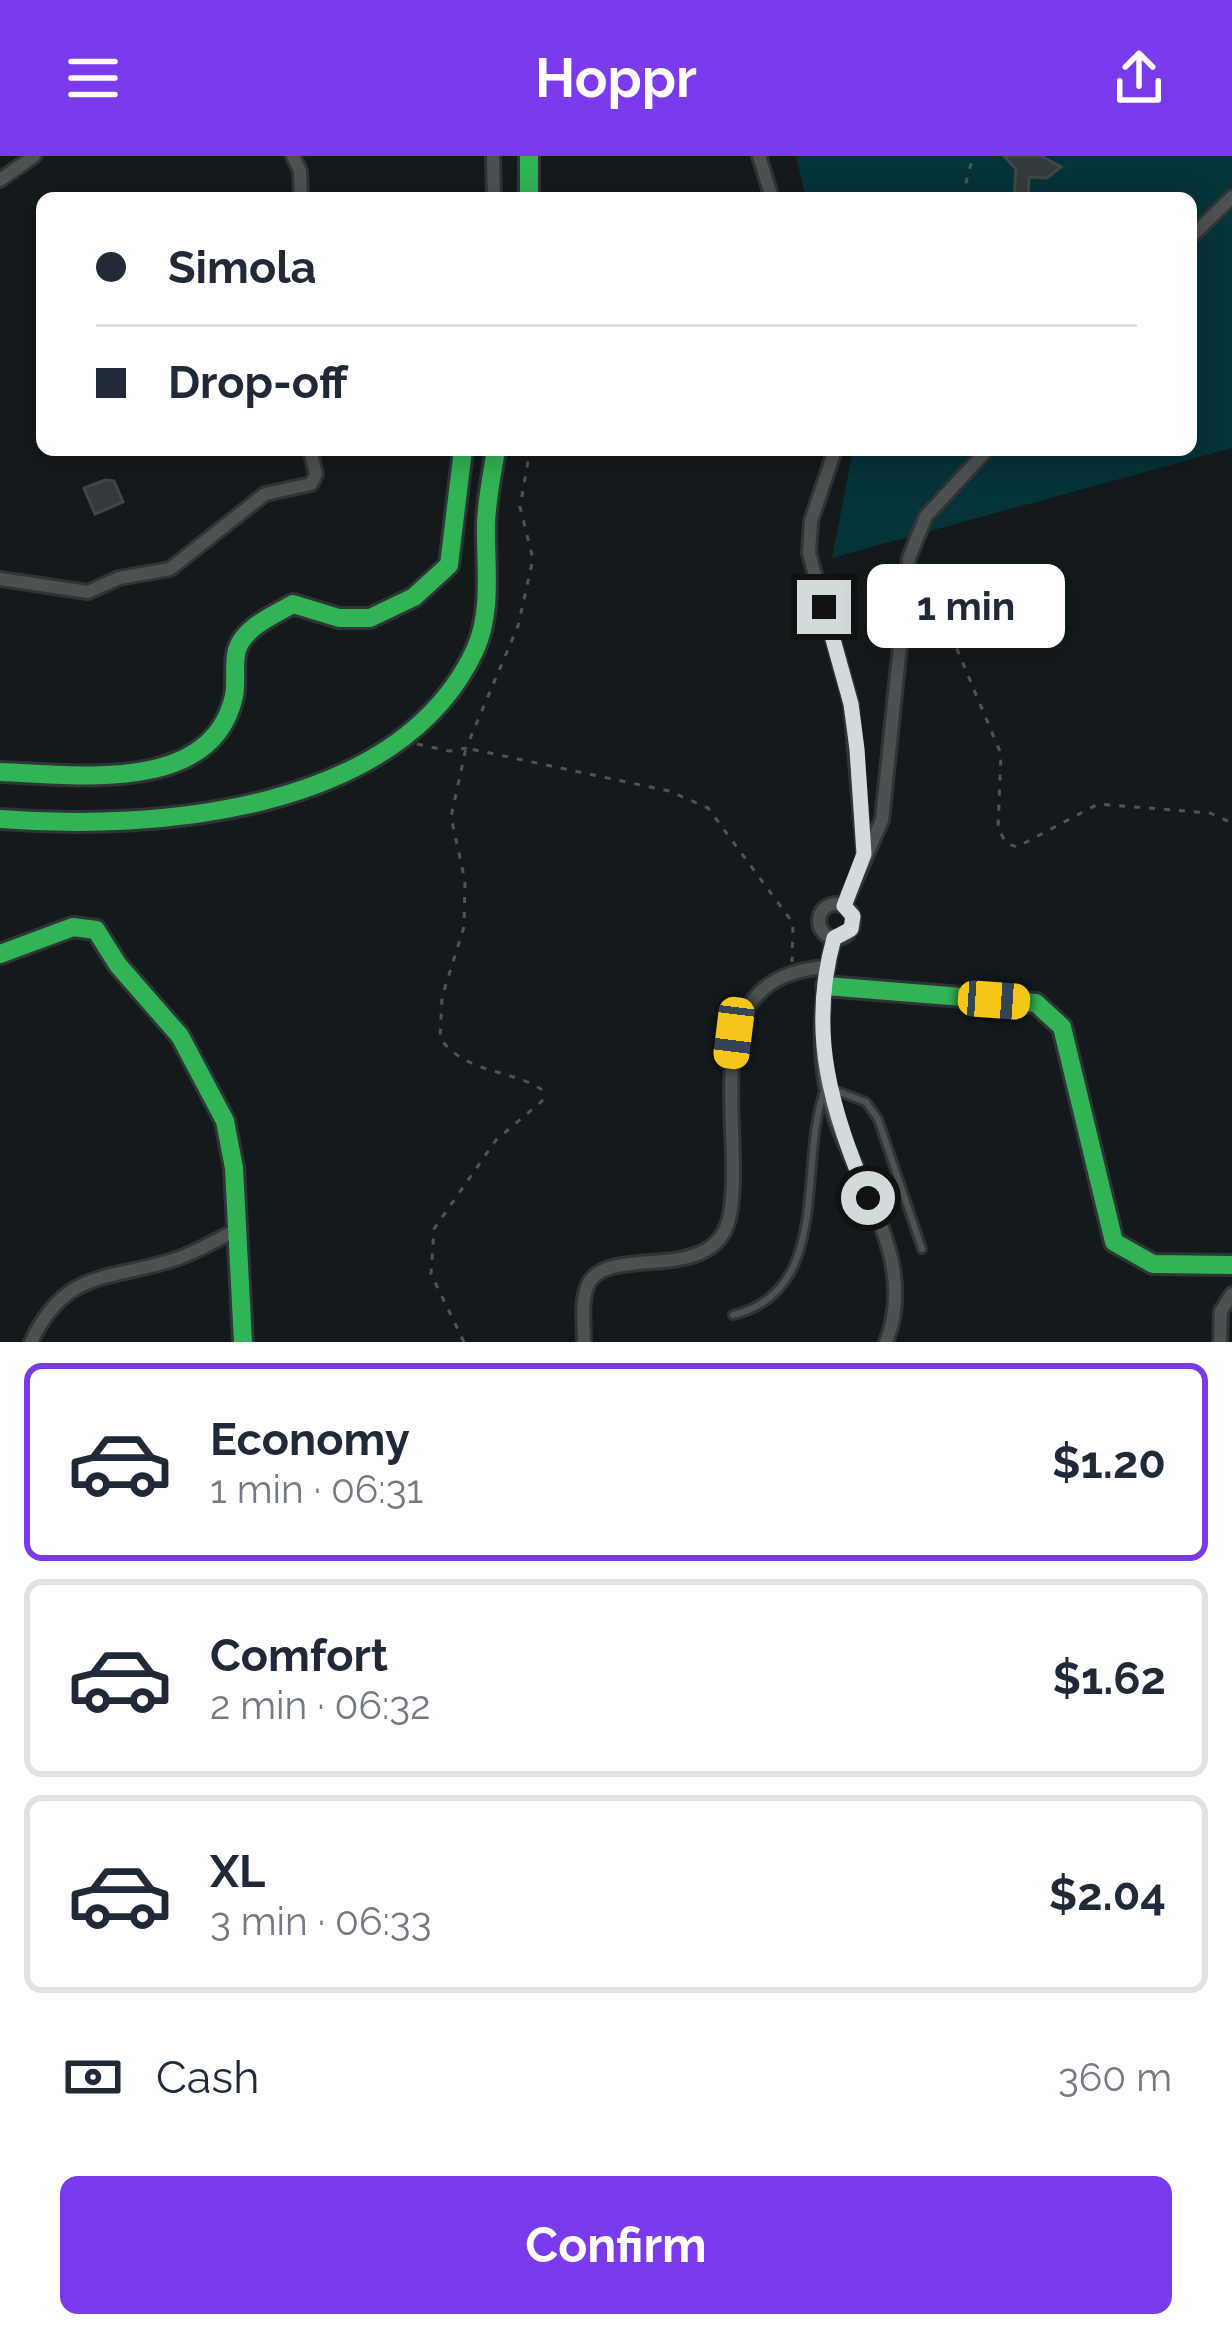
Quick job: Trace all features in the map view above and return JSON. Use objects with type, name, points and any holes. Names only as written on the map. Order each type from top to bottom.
[{"type":"street","points":[[0,180],[34,156]]},
{"type":"street","points":[[292,156],[300,172],[301,192]]},
{"type":"street","points":[[493,156],[494,192]]},
{"type":"street","points":[[529,156],[529,192]]},
{"type":"street","points":[[759,156],[770,192]]},
{"type":"street","points":[[1197,231],[1232,197]]},
{"type":"street","points":[[0,579],[88,592],[119,578],[170,569],[266,494],[311,484],[316,475],[311,456]]},
{"type":"street","points":[[0,772],[124,773],[181,764],[200,753],[234,711],[241,675],[237,648],[250,630],[293,604],[345,620],[379,616],[402,605],[449,565],[462,456]]},
{"type":"street","points":[[0,819],[109,824],[182,819],[284,791],[405,736],[464,673],[484,622],[487,512],[495,456]]},
{"type":"street","points":[[833,456],[811,521],[809,553],[851,704],[864,854]]},
{"type":"street","points":[[844,906],[881,820],[888,785],[906,571],[926,516],[981,456]]},
{"type":"street","points":[[831,904],[844,906],[853,916],[851,929],[834,938],[823,932],[821,913],[831,904]]},
{"type":"street","points":[[0,954],[73,927],[96,930],[118,965],[180,1036],[225,1121],[234,1168],[243,1342]]},
{"type":"street","points":[[834,938],[827,971],[826,1087],[895,1273],[886,1342]]},
{"type":"street","points":[[584,1342],[587,1286],[597,1273],[613,1264],[679,1261],[722,1234],[730,1219],[733,1185],[734,1033],[745,1010],[790,972],[827,971],[1036,1003],[1062,1027],[1114,1242],[1131,1256],[1172,1266],[1232,1265]]},
{"type":"street","points":[[31,1342],[55,1300],[71,1288],[103,1275],[177,1258],[236,1230]]},
{"type":"street","points":[[1220,1342],[1221,1311],[1232,1294]]},
{"type":"lane","points":[[733,1315],[768,1301],[792,1270],[806,1223],[815,1174],[818,1107],[826,1087],[866,1102],[878,1120],[922,1249]]},
{"type":"path","points":[[964,192],[974,156]]},
{"type":"path","points":[[464,1342],[431,1274],[434,1228],[496,1140],[542,1101],[541,1089],[465,1061],[440,1038],[442,997],[466,907],[451,817],[466,748],[518,626],[533,560],[520,507],[529,456]]},
{"type":"path","points":[[906,571],[937,599],[1001,754],[998,828],[1006,843],[1017,847],[1098,804],[1210,813],[1232,823]]},
{"type":"path","points":[[405,736],[423,747],[466,748],[669,791],[708,808],[793,923],[797,933],[790,972]]},
{"type":"shaded area","points":[[796,156],[1232,156],[1232,448],[832,558],[852,456],[1197,456],[1197,192],[805,192]]},
{"type":"building","points":[[1004,156],[1041,156],[1061,167],[1047,178],[1029,177],[1028,192],[1014,192],[1016,169]]},
{"type":"building","points":[[114,481],[123,502],[95,514],[84,488]]},
{"type":"traffic: fast","points":[[529,156],[529,192]]},
{"type":"traffic: fast","points":[[0,772],[137,772],[170,765],[199,750],[221,728],[234,696],[237,650],[260,622],[293,604],[339,618],[370,618],[414,597],[449,565],[462,456]]},
{"type":"traffic: fast","points":[[0,819],[128,821],[198,814],[267,800],[332,778],[390,747],[439,705],[481,635],[495,456]]},
{"type":"traffic: fast","points":[[0,954],[73,927],[96,930],[118,965],[180,1036],[225,1121],[234,1168],[243,1342]]},
{"type":"traffic: fast","points":[[826,986],[1036,1003],[1062,1027],[1114,1242],[1153,1264],[1232,1265]]},
{"type":"route","points":[[824,607],[851,704],[864,854],[844,906],[853,916],[851,929],[834,938],[828,961],[824,1070],[832,1109],[868,1198]]}]
